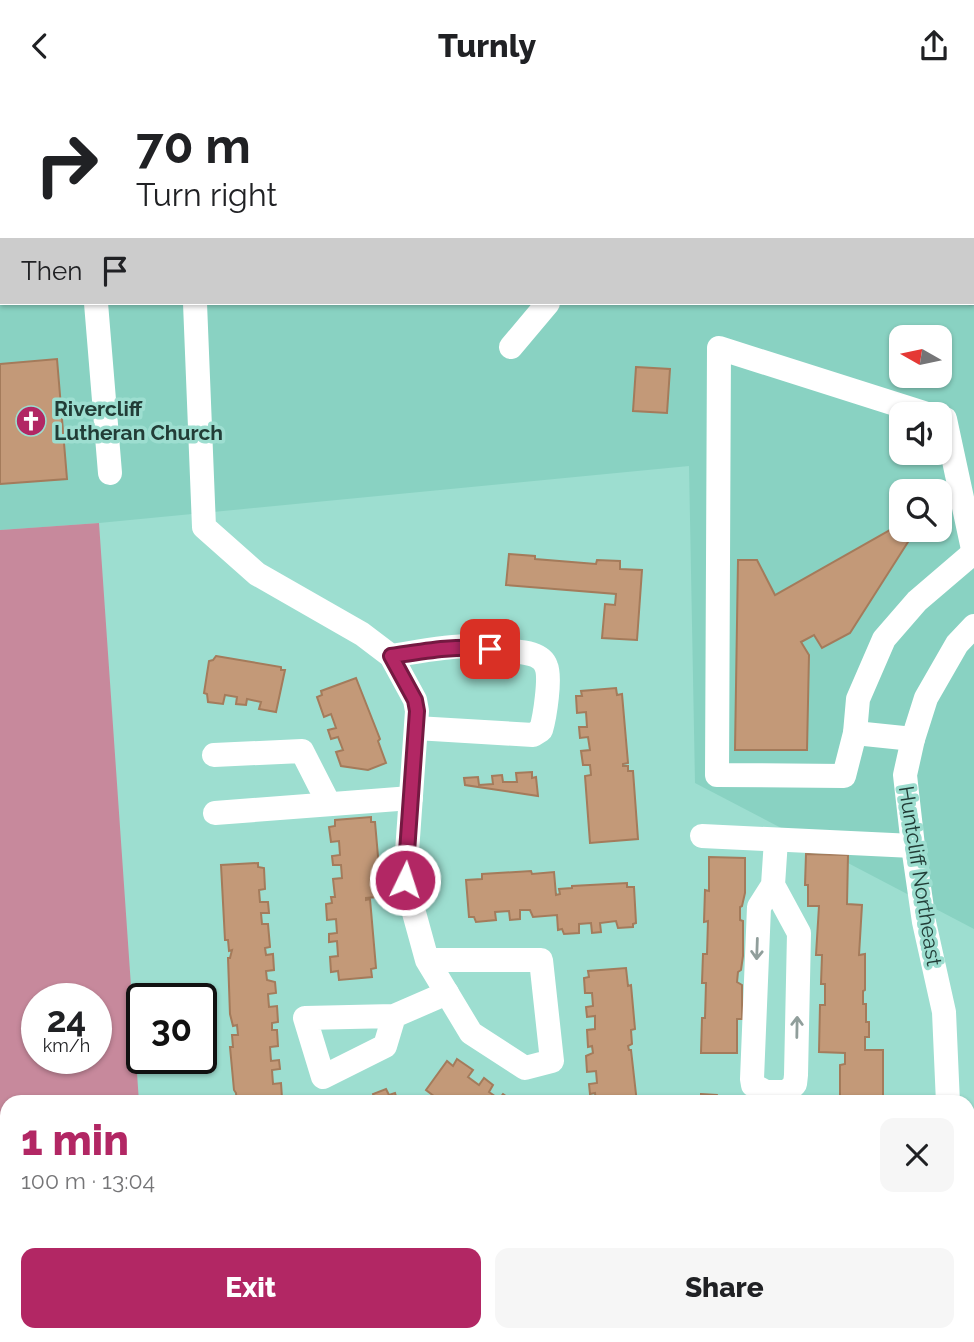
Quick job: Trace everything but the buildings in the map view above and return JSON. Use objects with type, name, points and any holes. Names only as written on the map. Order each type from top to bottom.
[{"type":"street","points":[[96,305],[110,473]]},
{"type":"street","points":[[195,305],[204,527],[257,574],[362,635],[391,656],[415,700],[417,711],[405,880],[427,960],[471,1033],[525,1068],[552,1061],[541,960],[427,960]]},
{"type":"street","points":[[511,347],[546,305]]},
{"type":"street","points":[[889,402],[719,348],[717,775],[844,776],[855,733],[858,699],[884,639],[917,601],[973,553],[952,456]]},
{"type":"street","name":"Huntcliff Northeast","points":[[948,1095],[944,1012],[924,922],[905,775],[926,698],[957,644],[974,626]]},
{"type":"street","points":[[391,656],[471,646],[528,653],[546,663],[548,674],[544,720],[541,730],[533,735],[416,728]]},
{"type":"street","points":[[855,733],[913,739]]},
{"type":"street","points":[[214,755],[302,751],[329,804]]},
{"type":"street","points":[[215,813],[411,798]]},
{"type":"street","points":[[702,836],[913,846]]},
{"type":"street","points":[[773,884],[799,933],[796,1075],[795,1084],[787,1092],[766,1092],[753,1085],[752,1079],[759,907],[773,884],[776,840]]},
{"type":"street","points":[[394,1016],[447,993]]},
{"type":"shaded area","points":[[0,305],[974,305],[974,929],[695,783],[689,466],[99,523],[0,530]]},
{"type":"shaded area","points":[[99,523],[131,983],[126,983],[126,1074],[137,1074],[139,1095],[0,1095],[0,530]]},
{"type":"place","name":"Rivercliff Lutheran Church","points":[[31,421]]},
{"type":"route","points":[[405,880],[417,711],[415,700],[391,656],[471,646],[490,649]]}]
